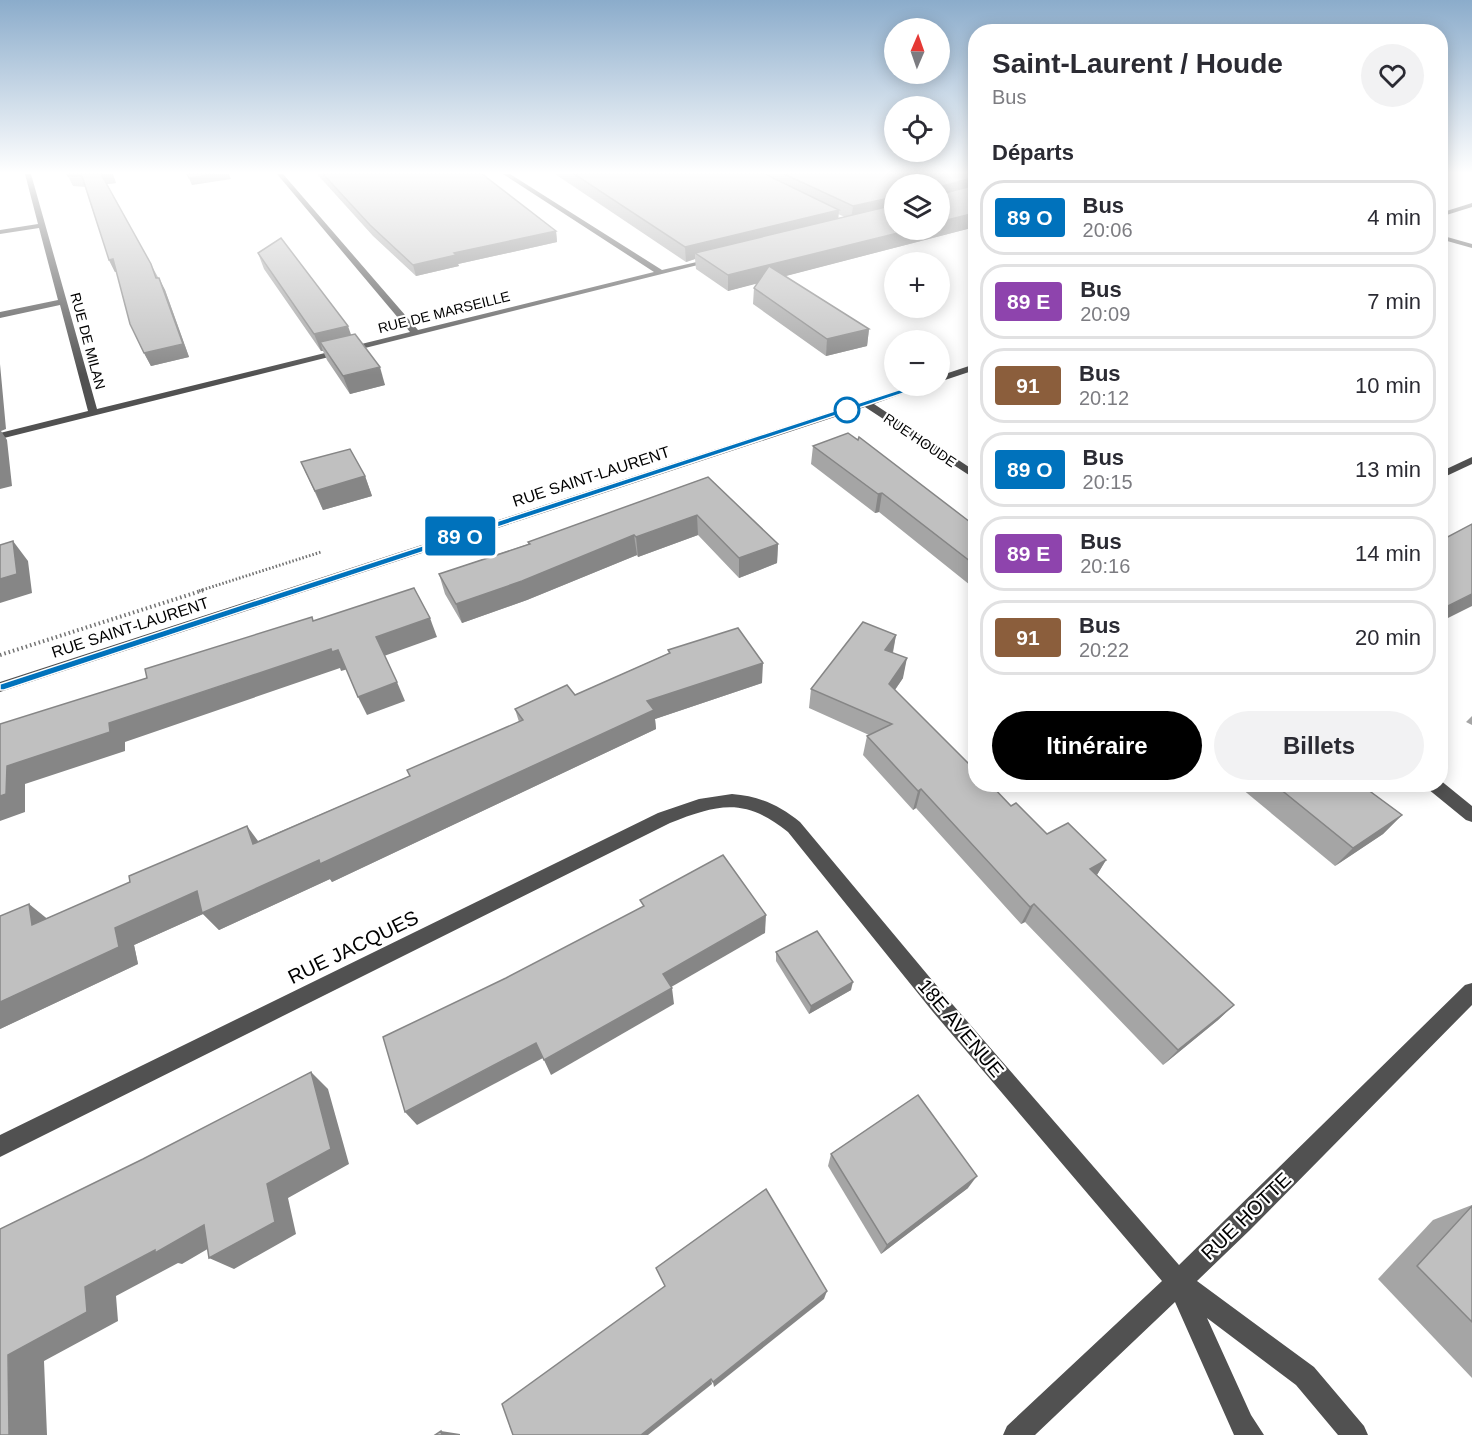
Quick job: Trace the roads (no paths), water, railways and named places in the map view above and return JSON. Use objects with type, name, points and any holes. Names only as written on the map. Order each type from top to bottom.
[{"type":"street","name":"RUE DE MILAN","points":[[46,241],[93,411]]},
{"type":"street","points":[[337,241],[415,333]]},
{"type":"street","points":[[611,241],[661,273]]},
{"type":"street","points":[[1454,241],[1472,246]]},
{"type":"street","name":"RUE DE MARSEILLE","points":[[0,436],[93,411],[728,256]]},
{"type":"street","points":[[0,315],[63,302]]},
{"type":"street","points":[[950,375],[968,369]]},
{"type":"street","name":"RUE SAINT-LAURENT","points":[[0,687],[888,396]]},
{"type":"street","name":"RUE HOUDE","points":[[866,403],[968,471]]},
{"type":"street","points":[[1448,472],[1472,460]]},
{"type":"street","points":[[1444,792],[1472,815]]},
{"type":"street","name":"RUE JACQUES","points":[[0,1146],[664,818],[705,803],[730,799]]},
{"type":"street","name":"18E AVENUE","points":[[730,799],[749,801],[772,809],[794,827],[940,1005],[1178,1281],[1305,1376],[1355,1435]]},
{"type":"street","name":"RUE HOTTE","points":[[1016,1435],[1242,1221],[1472,992]]},
{"type":"street","name":"18E AVENUE","points":[[1178,1281],[1242,1424],[1251,1435]]}]
